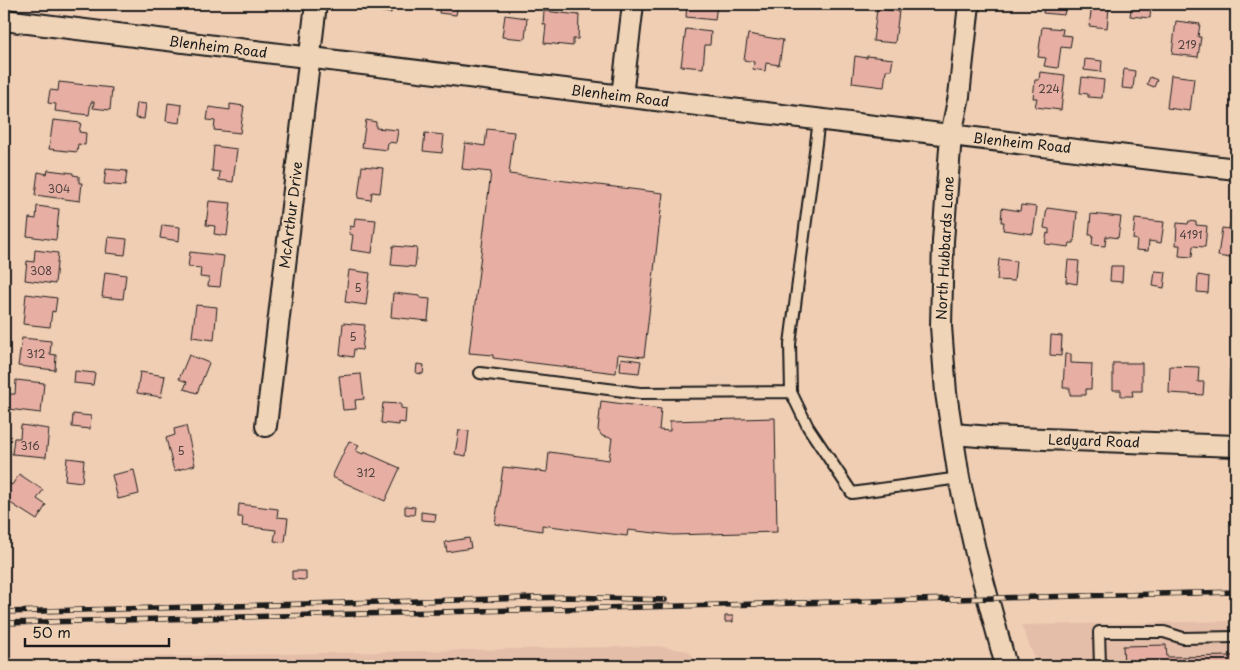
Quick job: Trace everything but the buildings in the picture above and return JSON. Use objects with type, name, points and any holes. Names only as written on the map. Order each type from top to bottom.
[{"type":"street","name":"McArthur Drive","points":[[266,426],[316,4]]},
{"type":"street","points":[[622,96],[633,4]]},
{"type":"street","name":"North Hubbards Lane","points":[[969,4],[959,96],[951,135],[943,241],[941,326],[946,393],[959,478],[976,554],[1006,666]]},
{"type":"street","name":"Blenheim Road","points":[[4,20],[1236,169]]},
{"type":"street","name":"Ledyard Road","points":[[952,434],[1236,446]]},
{"type":"lane","points":[[819,120],[790,344],[791,392],[808,427],[852,493],[959,478]]},
{"type":"lane","points":[[480,373],[640,393],[791,392]]},
{"type":"lane","points":[[1100,666],[1099,632],[1164,632],[1183,638],[1236,637]]},
{"type":"lane","points":[[647,666],[674,666]]},
{"type":"shaded area","points":[[1236,621],[1236,666],[1038,666],[1021,625]]},
{"type":"shaded area","points":[[657,646],[688,651],[702,666],[98,666],[98,658]]},
{"type":"shaded area","points":[[954,662],[954,666],[754,666]]},
{"type":"railway","points":[[4,623],[1236,592]]},
{"type":"railway","points":[[4,612],[568,597],[665,600]]}]
